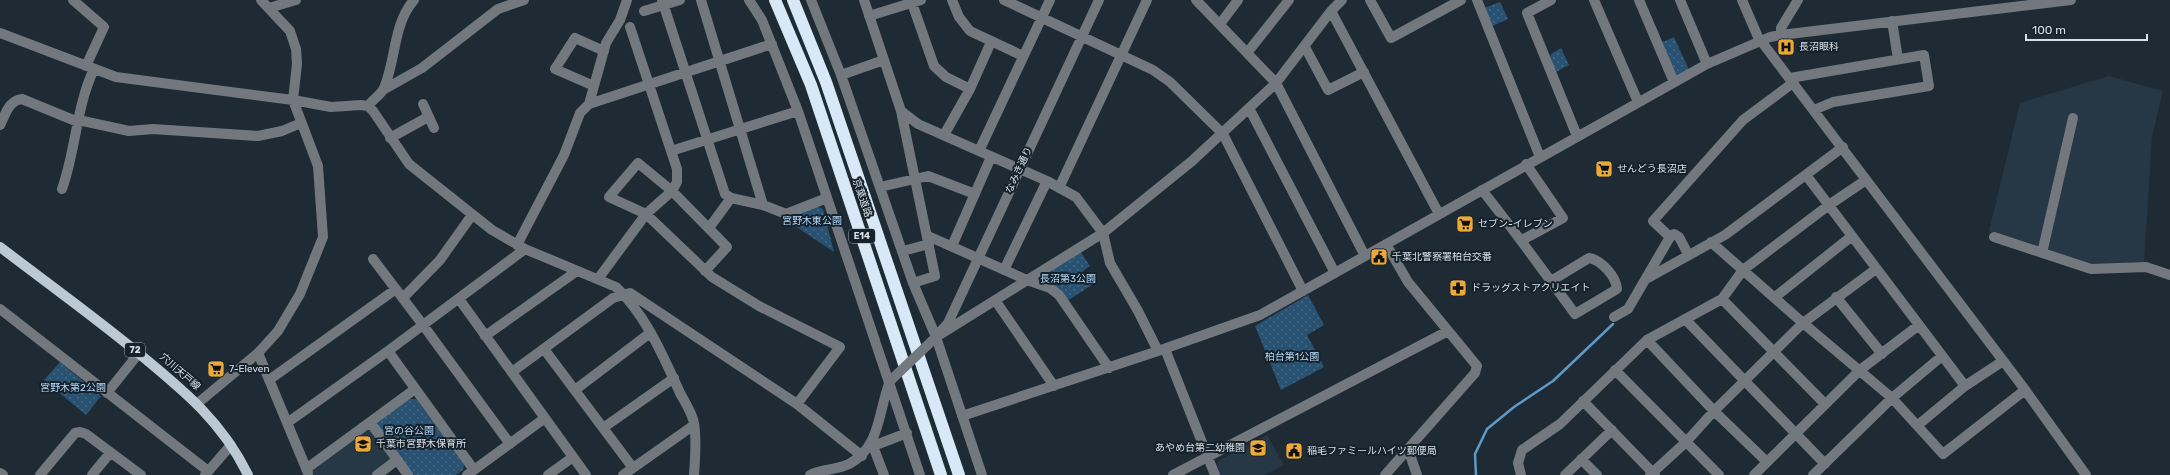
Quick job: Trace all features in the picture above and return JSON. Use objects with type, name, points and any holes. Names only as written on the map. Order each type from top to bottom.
[{"type":"highway","name":"京葉道路","points":[[776,0],[811,84],[942,475]]},
{"type":"highway","name":"京葉道路","points":[[793,0],[829,89],[959,475]]},
{"type":"main road","name":"穴川天戸線","points":[[0,247],[139,353],[198,403],[231,445],[248,475]]},
{"type":"street","points":[[62,190],[70,166],[90,68],[104,27],[73,0]]},
{"type":"street","points":[[198,403],[258,353],[278,331],[300,294],[323,237],[318,166],[293,100],[297,64],[296,49],[290,31],[261,0]]},
{"type":"street","points":[[269,8],[296,0]]},
{"type":"street","points":[[384,90],[399,30],[414,0]]},
{"type":"street","points":[[368,106],[372,99],[384,90],[422,68],[498,9],[524,0]]},
{"type":"street","points":[[589,104],[604,51],[627,0]]},
{"type":"street","points":[[644,11],[663,2],[680,0]]},
{"type":"street","points":[[701,0],[763,205]]},
{"type":"street","points":[[749,0],[762,20],[798,111],[890,381],[920,475]]},
{"type":"street","points":[[811,0],[840,75],[914,283],[936,337],[982,475]]},
{"type":"street","points":[[864,0],[901,111],[935,276],[914,283]]},
{"type":"street","points":[[952,0],[964,26],[970,31],[1023,56]]},
{"type":"street","points":[[1004,0],[1153,70],[1170,82],[1223,134],[1303,291]]},
{"type":"street","points":[[979,151],[1050,0]]},
{"type":"street","name":"なみき通り","points":[[936,337],[948,323],[977,258],[1099,0]]},
{"type":"street","points":[[1059,188],[1147,0]]},
{"type":"street","points":[[1196,0],[1276,83],[1365,256]]},
{"type":"street","points":[[1220,24],[1238,0]]},
{"type":"street","points":[[1247,53],[1289,0]]},
{"type":"street","points":[[868,450],[878,425],[890,381],[936,337],[1104,232],[1223,134],[1276,83],[1331,11],[1342,0]]},
{"type":"street","points":[[1373,1],[1391,38],[1444,4],[1461,0]]},
{"type":"street","points":[[1477,0],[1540,157]]},
{"type":"street","points":[[1551,0],[1538,3],[1526,13],[1577,136]]},
{"type":"street","points":[[1594,0],[1638,102]]},
{"type":"street","points":[[1639,0],[1674,82]]},
{"type":"street","points":[[1680,0],[1707,64]]},
{"type":"street","points":[[1742,0],[1762,41],[2025,390],[2086,475]]},
{"type":"street","points":[[1781,35],[1781,28],[1798,0]]},
{"type":"street","points":[[962,416],[1109,368],[1260,315],[1674,82],[1707,64],[1762,41],[1781,35],[2071,0]]},
{"type":"street","points":[[869,16],[917,1],[934,66],[946,77],[970,89]]},
{"type":"street","points":[[663,2],[725,194],[731,198],[763,205],[786,214],[827,198]]},
{"type":"street","points":[[1331,11],[1439,214]]},
{"type":"street","points":[[1892,21],[1898,59]]},
{"type":"street","points":[[598,279],[646,214],[672,192],[677,182],[677,169],[630,27]]},
{"type":"street","points":[[0,33],[116,77],[293,100],[331,107],[368,106],[409,164],[472,215],[521,247],[616,287],[624,294],[639,314],[674,378],[694,425],[696,442],[694,475]]},
{"type":"street","points":[[594,86],[555,69],[575,38],[604,51]]},
{"type":"street","points":[[944,135],[970,89],[991,42]]},
{"type":"street","points":[[287,423],[459,299],[521,247],[564,155],[580,113],[589,104],[772,44]]},
{"type":"street","points":[[1305,47],[1328,90],[1364,72]]},
{"type":"street","points":[[1670,237],[1653,221],[1743,120],[1792,80],[1924,55],[1929,86],[1832,102],[1814,110]]},
{"type":"street","points":[[840,75],[884,60]]},
{"type":"street","points":[[0,125],[10,104],[16,100],[22,99],[78,122],[83,121],[129,131],[153,129],[258,136],[282,131],[301,123]]},
{"type":"street","points":[[423,104],[434,128]]},
{"type":"street","points":[[1250,108],[1335,273]]},
{"type":"street","points":[[671,151],[798,111]]},
{"type":"street","points":[[901,111],[918,124],[1046,181],[1076,197],[1104,232],[1110,263],[1162,350],[1215,475]]},
{"type":"street","points":[[390,138],[428,117]]},
{"type":"street","points":[[2042,253],[2073,118]]},
{"type":"street","points":[[1648,278],[1688,254],[1725,235],[1843,148]]},
{"type":"street","points":[[952,246],[991,157]]},
{"type":"street","points":[[705,271],[727,246],[672,192],[638,163],[609,197],[646,214],[705,271],[759,306],[840,347],[797,404]]},
{"type":"street","points":[[1522,240],[1563,218],[1526,164]]},
{"type":"street","points":[[1806,175],[1965,386]]},
{"type":"street","points":[[880,187],[915,178],[933,176],[975,194]]},
{"type":"street","points":[[1521,475],[1518,464],[1522,450],[1560,424],[1647,340],[1722,299],[1743,270],[1829,205],[1866,180]]},
{"type":"street","points":[[1004,270],[1046,181]]},
{"type":"street","points":[[1482,190],[1522,240],[1574,314],[1617,289],[1617,281],[1597,260],[1589,258],[1551,281]]},
{"type":"street","points":[[709,228],[731,198]]},
{"type":"street","points":[[403,298],[440,260],[472,215]]},
{"type":"street","points":[[1614,316],[1628,309],[1648,278],[1670,237],[1674,234],[1679,237],[1688,254]]},
{"type":"street","points":[[1775,297],[1852,236]]},
{"type":"street","points":[[1994,237],[2091,269],[2146,267],[2170,275]]},
{"type":"street","points":[[903,251],[928,240],[952,246],[1027,280],[1050,288],[1059,295],[1109,368]]},
{"type":"street","points":[[1711,242],[1803,323],[1892,398],[1944,454],[2025,390]]},
{"type":"street","points":[[1385,475],[1475,373],[1477,366],[1408,282],[1386,244]]},
{"type":"street","points":[[372,259],[424,325],[510,444]]},
{"type":"street","points":[[1583,401],[1652,474],[1686,442],[1714,411],[1803,323],[1836,297],[1876,269]]},
{"type":"street","points":[[486,336],[577,271]]},
{"type":"street","points":[[270,380],[396,289]]},
{"type":"street","points":[[512,372],[613,298],[630,293],[651,305],[868,450],[884,475]]},
{"type":"street","points":[[1836,297],[1882,354]]},
{"type":"street","points":[[459,299],[586,475]]},
{"type":"street","points":[[1722,299],[1825,404]]},
{"type":"street","points":[[995,300],[1054,386]]},
{"type":"street","points":[[956,304],[970,315]]},
{"type":"street","points":[[0,309],[207,473],[231,445]]},
{"type":"street","points":[[1686,319],[1744,382],[1825,464]]},
{"type":"street","points":[[1754,475],[1860,370],[1919,325]]},
{"type":"street","points":[[1173,475],[1448,330]]},
{"type":"street","points":[[575,390],[650,334]]},
{"type":"street","points":[[1647,340],[1714,411],[1767,462]]},
{"type":"street","points":[[544,349],[633,468]]},
{"type":"street","points":[[388,351],[470,472],[545,418]]},
{"type":"street","points":[[107,393],[139,353]]},
{"type":"street","points":[[258,353],[307,472],[370,422],[415,389]]},
{"type":"street","points":[[1814,475],[1892,398],[1942,356]]},
{"type":"street","points":[[1918,425],[1965,386],[2002,361]]},
{"type":"street","points":[[1615,370],[1719,475]]},
{"type":"street","points":[[603,428],[674,378]]},
{"type":"street","points":[[370,422],[408,475]]},
{"type":"street","points":[[623,475],[694,425]]},
{"type":"street","points":[[1565,475],[1612,430]]},
{"type":"street","points":[[40,475],[75,433],[80,432],[86,434],[141,475]]},
{"type":"street","points":[[810,475],[847,465],[868,450],[907,433]]},
{"type":"street","points":[[1408,449],[1417,475]]},
{"type":"street","points":[[92,475],[110,453]]},
{"type":"street","points":[[548,475],[573,457]]},
{"type":"street","points":[[1581,459],[1596,475]]},
{"type":"street","points":[[377,475],[397,460]]},
{"type":"shaded area","points":[[2109,76],[2163,91],[2152,137],[2144,262],[2092,265],[1989,231],[2020,103]]},
{"type":"shaded area","name":"千葉市宮野木保育所","points":[[365,431],[371,431],[390,458],[390,463],[374,475],[311,475],[312,469]]},
{"type":"shaded area","name":"あやめ台第二幼稚園","points":[[1267,435],[1284,465],[1264,475],[1220,475],[1217,465],[1218,461]]},
{"type":"green space","points":[[1500,2],[1508,19],[1492,26],[1484,8]]},
{"type":"green space","points":[[1674,37],[1689,70],[1676,77],[1660,43]]},
{"type":"green space","points":[[1561,48],[1569,65],[1556,72],[1550,58],[1551,54]]},
{"type":"green space","name":"宮野木東公園","points":[[814,205],[823,209],[834,252],[783,218]]},
{"type":"green space","name":"長沼第3公園","points":[[1080,251],[1090,266],[1083,271],[1092,285],[1067,301],[1039,282],[1039,278]]},
{"type":"green space","name":"柏台第1公園","points":[[1308,295],[1324,325],[1307,335],[1324,367],[1281,390],[1255,326]]},
{"type":"green space","name":"宮野木第2公園","points":[[60,362],[101,396],[86,415],[44,380]]},
{"type":"green space","name":"宮の谷公園","points":[[409,399],[416,399],[464,465],[463,470],[456,475],[412,475],[377,429],[378,420]]},
{"type":"waterway","points":[[1476,475],[1475,454],[1487,429],[1514,407],[1553,381],[1613,324]]},
{"type":"place","name":"長沼眼科","points":[[1786,47]]},
{"type":"place","name":"せんどう長沼店","points":[[1604,169]]},
{"type":"place","name":"セブン-イレブン","points":[[1465,224]]},
{"type":"place","name":"千葉北警察署柏台交番","points":[[1379,257]]},
{"type":"place","name":"ドラッグストアクリエイト","points":[[1458,288]]},
{"type":"place","name":"7-Eleven","points":[[216,369]]},
{"type":"place","name":"千葉市宮野木保育所","points":[[363,444]]},
{"type":"place","name":"あやめ台第二幼稚園","points":[[1258,448]]},
{"type":"place","name":"稲毛ファミールハイツ郵便局","points":[[1294,451]]}]
